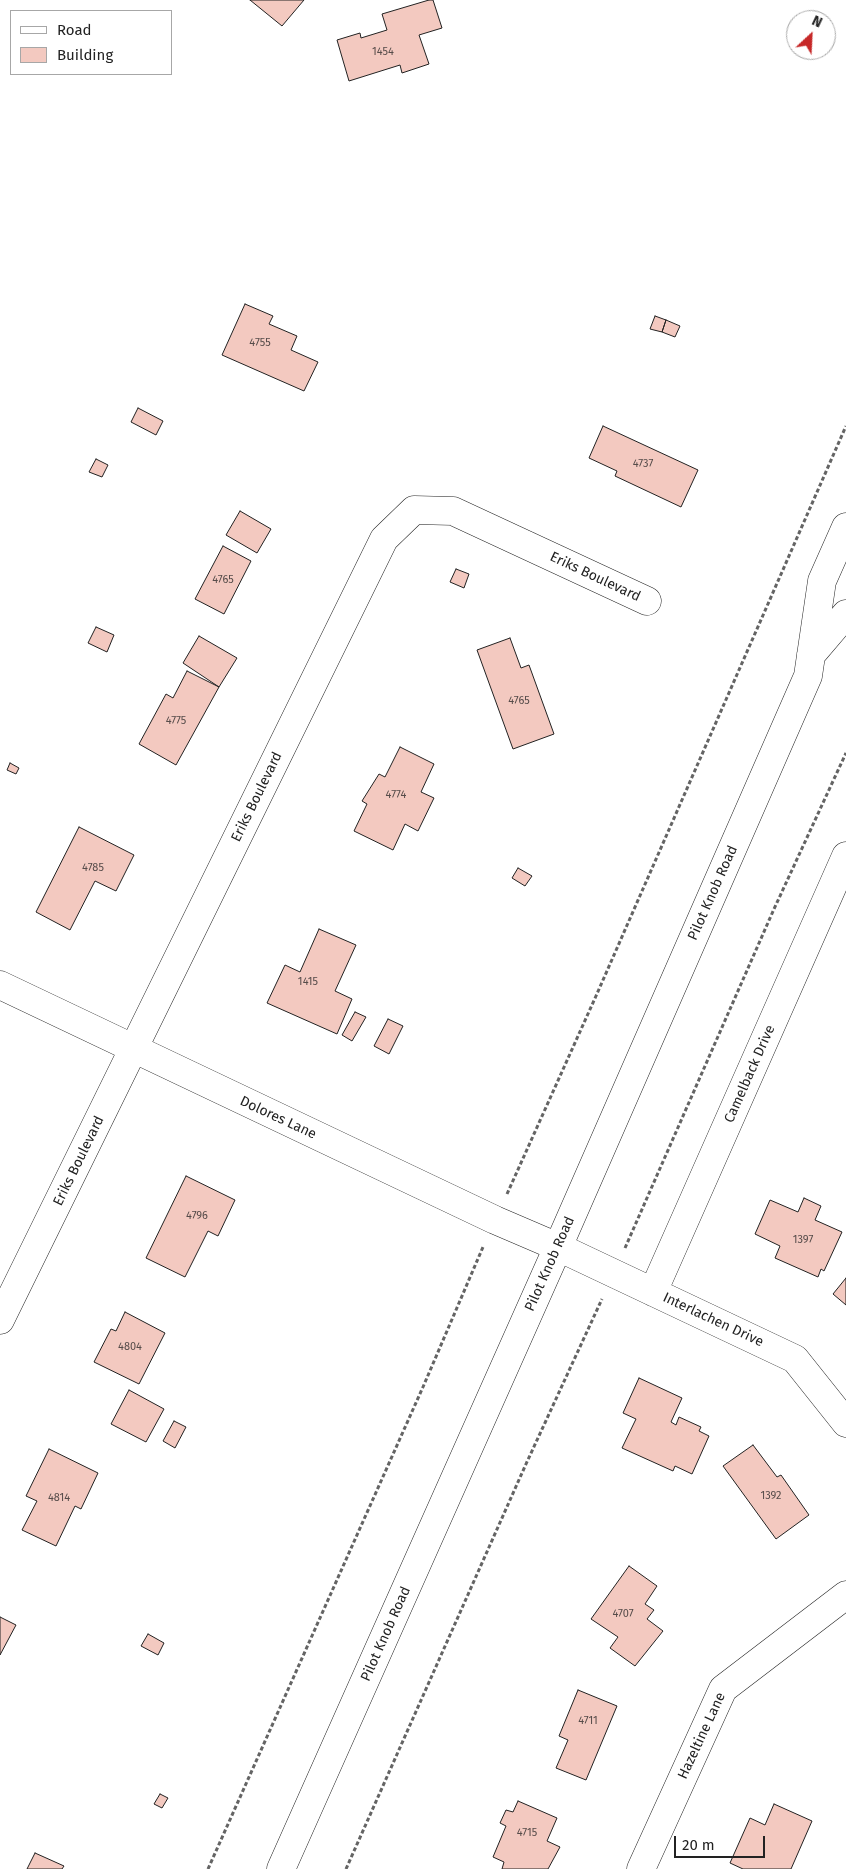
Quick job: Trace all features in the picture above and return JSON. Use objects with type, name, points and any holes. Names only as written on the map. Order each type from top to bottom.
[{"type":"street","name":"Eriks Boulevard","points":[[0,1320],[384,539],[414,510],[452,511],[647,602]]},
{"type":"street","name":"Pilot Knob Road","points":[[281,1869],[558,1247],[808,676],[822,581],[846,527]]},
{"type":"street","points":[[811,655],[846,614]]},
{"type":"street","name":"Camelback Drive","points":[[653,1292],[846,856]]},
{"type":"street","name":"Dolores Lane","points":[[0,985],[133,1050],[495,1220],[558,1247]]},
{"type":"street","name":"Interlachen Drive","points":[[558,1247],[795,1359],[846,1423]]},
{"type":"street","name":"Hazeltine Lane","points":[[641,1869],[722,1689],[846,1595]]},
{"type":"path","points":[[208,1869],[604,978],[846,426]]},
{"type":"path","points":[[346,1869],[526,1464],[614,1274],[774,909],[846,753]]},
{"type":"building","points":[[250,0],[304,0],[282,26]]},
{"type":"building","points":[[433,0],[442,28],[419,35],[429,64],[402,73],[400,65],[349,81],[337,40],[360,33],[361,38],[387,30],[382,14]]},
{"type":"building","points":[[245,304],[273,316],[269,324],[297,336],[291,350],[318,362],[304,391],[222,355]]},
{"type":"building","points":[[655,316],[666,320],[662,332],[650,329]]},
{"type":"building","points":[[666,320],[680,326],[675,337],[662,332]]},
{"type":"building","points":[[138,408],[163,421],[156,435],[131,422]]},
{"type":"building","points":[[603,426],[698,470],[681,507],[615,476],[617,471],[589,458]]},
{"type":"building","points":[[96,459],[108,465],[102,477],[89,472]]},
{"type":"building","points":[[240,511],[271,529],[257,553],[226,535]]},
{"type":"building","points":[[223,546],[251,561],[224,614],[195,599]]},
{"type":"building","points":[[456,569],[469,574],[464,588],[450,582]]},
{"type":"building","points":[[96,627],[114,635],[107,652],[88,643]]},
{"type":"building","points":[[199,636],[237,658],[219,687],[183,663]]},
{"type":"building","points":[[510,638],[521,668],[529,665],[554,734],[513,749],[477,650]]},
{"type":"building","points":[[187,671],[219,687],[176,765],[139,744],[166,694],[173,698]]},
{"type":"building","points":[[400,747],[434,764],[421,792],[434,798],[418,831],[405,824],[393,850],[354,831],[367,804],[362,801],[379,774],[385,777]]},
{"type":"building","points":[[10,763],[19,768],[16,774],[7,770]]},
{"type":"building","points":[[79,827],[134,855],[116,891],[95,881],[70,930],[36,912]]},
{"type":"building","points":[[518,868],[532,876],[525,886],[512,878]]},
{"type":"building","points":[[319,929],[356,945],[335,991],[352,999],[337,1034],[267,1003],[285,965],[300,972]]},
{"type":"building","points":[[355,1012],[366,1017],[352,1041],[342,1035]]},
{"type":"building","points":[[388,1019],[403,1026],[389,1054],[374,1046]]},
{"type":"building","points":[[186,1176],[235,1200],[218,1236],[208,1231],[185,1277],[146,1258]]},
{"type":"building","points":[[804,1198],[821,1206],[815,1220],[842,1232],[824,1271],[821,1269],[818,1277],[775,1258],[780,1246],[755,1234],[770,1200],[798,1212]]},
{"type":"building","points":[[846,1278],[846,1305],[833,1294]]},
{"type":"building","points":[[125,1312],[165,1333],[139,1384],[94,1362],[111,1329],[116,1331]]},
{"type":"building","points":[[639,1378],[682,1398],[671,1422],[676,1425],[679,1417],[701,1427],[699,1431],[709,1436],[692,1474],[675,1466],[673,1471],[622,1448],[636,1419],[623,1413]]},
{"type":"building","points":[[129,1390],[164,1409],[146,1442],[111,1424]]},
{"type":"building","points":[[174,1421],[186,1427],[175,1448],[163,1441]]},
{"type":"building","points":[[753,1445],[777,1477],[781,1475],[809,1515],[776,1539],[723,1466]]},
{"type":"building","points":[[49,1449],[98,1473],[81,1509],[75,1506],[56,1546],[22,1530],[37,1501],[26,1496]]},
{"type":"building","points":[[629,1566],[657,1586],[645,1604],[654,1610],[647,1619],[663,1631],[635,1666],[610,1648],[618,1637],[591,1619]]},
{"type":"building","points":[[0,1617],[16,1625],[0,1655]]},
{"type":"building","points":[[148,1634],[164,1643],[158,1655],[141,1646]]},
{"type":"building","points":[[578,1690],[617,1706],[586,1780],[556,1768],[568,1740],[559,1736]]},
{"type":"building","points":[[160,1794],[168,1798],[162,1808],[154,1804]]},
{"type":"building","points":[[518,1801],[557,1818],[547,1841],[560,1847],[548,1869],[502,1869],[504,1862],[493,1857],[506,1826],[500,1823],[506,1810],[513,1812]]},
{"type":"building","points":[[774,1804],[812,1821],[791,1869],[743,1869],[730,1863],[750,1818],[765,1825]]},
{"type":"building","points":[[35,1853],[64,1866],[62,1869],[27,1869]]}]
